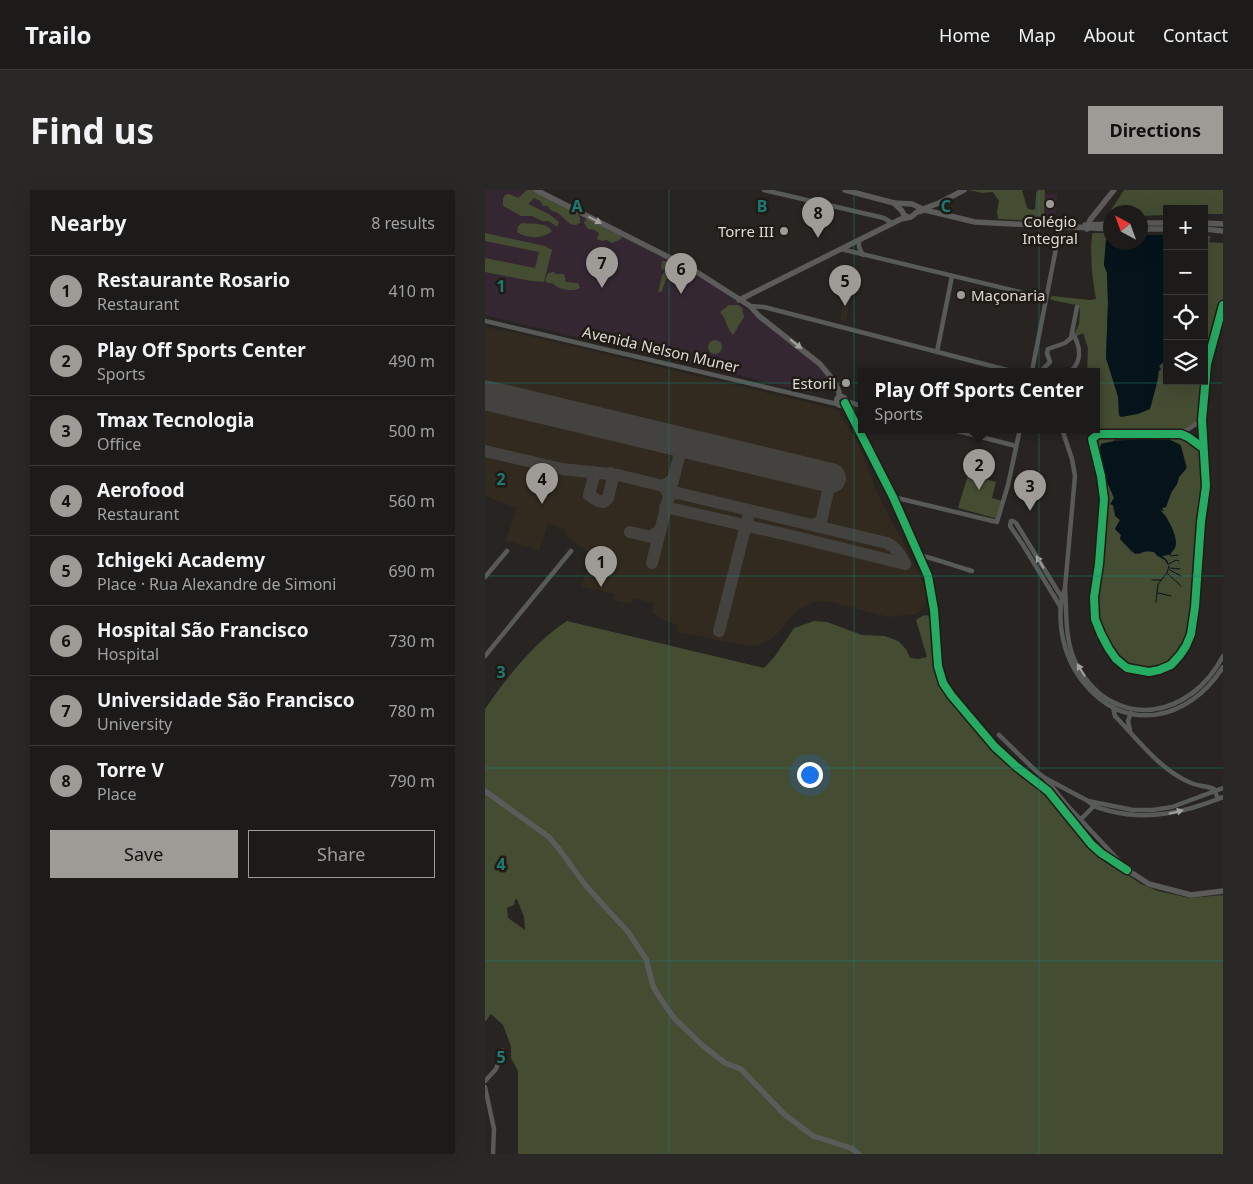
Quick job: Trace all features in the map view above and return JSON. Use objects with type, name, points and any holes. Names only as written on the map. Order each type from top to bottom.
[{"type":"street","points":[[536,190],[692,270],[750,306],[759,316],[820,364],[834,381],[842,402],[858,431]]},
{"type":"street","points":[[763,190],[895,222]]},
{"type":"street","points":[[845,190],[982,223],[1060,228],[1103,228]]},
{"type":"street","points":[[739,300],[895,222],[964,190]]},
{"type":"street","points":[[1087,227],[1114,190]]},
{"type":"street","points":[[894,203],[903,211],[904,215],[909,217]]},
{"type":"street","points":[[895,222],[906,204]]},
{"type":"street","points":[[937,204],[935,208],[938,213]]},
{"type":"street","points":[[915,206],[915,214]]},
{"type":"street","points":[[1148,223],[1163,223]]},
{"type":"street","points":[[1208,223],[1223,224]]},
{"type":"street","points":[[1087,227],[1103,225]]},
{"type":"street","points":[[1032,368],[1060,228]]},
{"type":"street","points":[[1148,229],[1163,229]]},
{"type":"street","points":[[1208,229],[1223,231]]},
{"type":"street","points":[[859,240],[859,247],[863,255]]},
{"type":"street","points":[[841,249],[1045,298]]},
{"type":"street","points":[[937,352],[952,276]]},
{"type":"street","points":[[750,306],[754,292]]},
{"type":"street","points":[[1203,448],[1181,434],[1098,434],[1092,439],[1101,476],[1103,499],[1099,564],[1093,608],[1101,634],[1116,659],[1127,668],[1149,672],[1171,665],[1186,646],[1191,634],[1206,486],[1202,420],[1207,364],[1223,305]]},
{"type":"street","points":[[750,306],[764,307],[999,368]]},
{"type":"street","points":[[1044,368],[1050,362],[1047,350],[1070,340],[1077,307]]},
{"type":"street","name":"Avenida Nelson Muner","points":[[485,321],[858,405]]},
{"type":"street","points":[[1072,332],[1078,344],[1079,354],[1077,364],[1074,368]]},
{"type":"street","points":[[1033,364],[1038,368]]},
{"type":"street","points":[[1181,434],[1202,420]]},
{"type":"street","points":[[859,433],[893,496],[928,576],[932,592],[938,666],[943,682],[951,695],[995,747],[1048,791],[1091,844],[1101,853],[1149,884],[1168,890],[1191,895],[1223,891]]},
{"type":"street","points":[[966,433],[1016,446]]},
{"type":"street","points":[[893,496],[997,522],[1008,485],[1019,433]]},
{"type":"street","points":[[999,735],[1045,778],[1094,805],[1126,815],[1155,816],[1174,814],[1221,798],[1211,788],[1192,784],[1177,776],[1161,763],[1115,716],[1114,706],[1097,692],[1078,666],[1068,638],[1065,588],[1075,476],[1072,459],[1063,433]]},
{"type":"street","points":[[1066,603],[1016,523],[1011,521],[1010,526],[1066,614]]},
{"type":"street","points":[[485,577],[507,551]]},
{"type":"street","points":[[485,656],[571,551]]},
{"type":"street","points":[[919,555],[972,571]]},
{"type":"street","points":[[1065,588],[1061,597],[1060,607],[1062,636],[1067,653],[1075,672],[1100,700],[1132,712],[1154,715],[1180,708],[1201,694],[1223,668]]},
{"type":"street","points":[[1132,712],[1163,708],[1183,701],[1211,676],[1223,656]]},
{"type":"street","points":[[1132,712],[1128,723],[1133,735]]},
{"type":"street","points":[[1045,778],[1080,820],[1127,870]]},
{"type":"street","points":[[1094,805],[1133,810],[1153,810],[1172,807],[1223,788]]},
{"type":"street","points":[[485,791],[549,837],[559,849],[586,886],[628,932],[646,959],[653,986],[674,1018],[701,1044],[725,1063],[741,1069],[784,1114],[813,1136],[851,1148],[859,1154]]},
{"type":"street","points":[[1080,820],[1094,805]]},
{"type":"street","points":[[485,1081],[496,1069],[503,1050]]},
{"type":"street","points":[[485,1087],[494,1129],[493,1154]]},
{"type":"shaded area","points":[[485,190],[529,190],[692,271],[729,296],[816,362],[833,383],[830,385],[814,382],[812,393],[485,315]]},
{"type":"shaded area","name":"Colégio Integral","points":[[1044,194],[1057,194],[1056,214],[1044,214]]},
{"type":"shaded area","points":[[1148,235],[1163,235],[1163,363],[1159,366],[1161,369],[1158,372],[1150,409],[1138,414],[1121,417],[1119,415],[1118,397],[1106,358],[1108,303],[1107,273],[1104,265],[1105,250],[1148,250]]},
{"type":"shaded area","points":[[846,287],[853,288],[846,321],[840,320]]},
{"type":"shaded area","points":[[485,327],[835,409],[839,412],[859,445],[877,492],[922,580],[927,596],[925,607],[916,614],[888,617],[831,602],[817,601],[797,610],[777,634],[763,644],[743,645],[676,632],[678,625],[652,613],[653,603],[633,598],[631,604],[614,600],[614,594],[581,586],[593,557],[592,554],[567,537],[564,529],[548,523],[539,551],[506,540],[517,508],[485,496]]},
{"type":"shaded area","points":[[1140,439],[1170,440],[1181,446],[1186,469],[1179,477],[1166,507],[1162,508],[1164,511],[1160,510],[1171,525],[1176,539],[1175,546],[1170,553],[1172,556],[1168,554],[1162,556],[1167,560],[1169,566],[1165,560],[1154,552],[1148,551],[1135,554],[1120,539],[1121,535],[1115,529],[1120,520],[1115,516],[1114,506],[1110,504],[1114,498],[1107,482],[1100,448],[1101,444]]},
{"type":"green space","points":[[527,190],[532,190],[577,213],[580,223],[576,225],[570,224],[558,213],[550,210],[548,206],[543,206],[540,201],[534,198],[528,204],[549,214],[559,222],[557,227],[549,221],[542,221],[532,216],[521,216],[503,206],[505,195],[509,194],[518,198]]},
{"type":"green space","points":[[969,190],[1022,190],[1027,208],[1032,210],[1035,209],[1036,193],[1038,190],[1045,190],[1044,214],[1036,221],[998,219],[999,201],[993,192],[982,193]]},
{"type":"green space","points":[[1124,190],[1223,190],[1223,214],[1208,214],[1208,205],[1163,205],[1163,215],[1148,216],[1148,205],[1114,205]]},
{"type":"green space","points":[[587,218],[622,237],[621,239],[612,243],[607,240],[597,239],[599,233],[588,229],[584,223]]},
{"type":"green space","points":[[522,223],[546,226],[552,231],[540,237],[525,236],[517,232],[518,226]]},
{"type":"green space","points":[[485,233],[545,246],[552,250],[544,282],[485,272],[485,258],[535,268],[539,252],[485,241]]},
{"type":"green space","points":[[1103,233],[1108,303],[1106,358],[1119,397],[1119,415],[1136,414],[1151,406],[1159,366],[1163,361],[1163,385],[1203,385],[1198,422],[1183,432],[1100,432],[1100,368],[1087,368],[1088,348],[1083,333],[1077,336],[1075,333],[1079,324],[1080,309],[1076,305],[1050,298],[1052,296],[1096,299],[1091,259],[1092,234]]},
{"type":"green space","points":[[1208,236],[1211,236],[1209,242],[1223,243],[1223,302],[1208,359]]},
{"type":"green space","points":[[662,261],[668,261],[676,268],[688,270],[689,274],[685,282],[666,279],[662,291],[658,293],[662,275],[665,271],[661,268]]},
{"type":"green space","points":[[554,272],[556,274],[564,274],[566,282],[578,283],[580,288],[566,290],[545,281],[548,273]]},
{"type":"green space","points":[[729,305],[738,305],[742,308],[744,317],[733,335],[720,312]]},
{"type":"green space","points":[[712,340],[718,340],[722,347],[718,354],[712,354],[708,350],[708,344]]},
{"type":"green space","points":[[1111,436],[1115,439],[1103,443],[1100,448],[1107,482],[1115,498],[1113,509],[1120,520],[1115,529],[1121,535],[1120,539],[1132,552],[1140,554],[1144,551],[1154,552],[1165,560],[1167,564],[1169,564],[1162,556],[1170,555],[1176,543],[1167,518],[1160,510],[1166,507],[1179,477],[1187,467],[1181,446],[1170,440],[1170,437],[1186,439],[1196,445],[1202,454],[1204,466],[1197,520],[1195,598],[1192,622],[1189,634],[1181,650],[1171,661],[1153,669],[1146,670],[1129,667],[1120,661],[1105,638],[1096,613],[1096,599],[1102,564],[1105,514],[1095,443],[1097,438]]},
{"type":"green space","points":[[968,475],[996,482],[992,498],[1002,501],[998,519],[958,508]]},
{"type":"green space","points":[[927,615],[932,620],[931,629],[935,665],[938,678],[948,697],[1008,763],[1055,803],[1089,846],[1101,857],[1141,884],[1158,891],[1190,898],[1223,895],[1223,1154],[518,1154],[518,1071],[511,1058],[511,1046],[503,1025],[491,1014],[485,1022],[485,709],[503,684],[532,650],[567,621],[764,668],[775,656],[794,628],[814,621],[827,622],[862,635],[885,636],[898,641],[906,649],[910,658],[927,657],[916,620]],"holes":[[[517,899],[524,917],[525,930],[508,918],[507,908],[514,905]]]},
{"type":"waterway","points":[[1171,556],[1178,555]]},
{"type":"waterway","points":[[1169,564],[1176,560],[1179,561]]},
{"type":"waterway","points":[[1156,602],[1158,584],[1167,573],[1169,566]]},
{"type":"waterway","points":[[1170,568],[1180,569]]},
{"type":"waterway","points":[[1170,570],[1181,576]]},
{"type":"waterway","points":[[1168,574],[1181,586]]},
{"type":"waterway","points":[[1152,580],[1161,580]]},
{"type":"waterway","points":[[1158,593],[1171,596]]},
{"type":"taxiway","points":[[652,563],[681,449],[677,441]]},
{"type":"taxiway","points":[[485,451],[562,469],[618,475],[663,486],[672,480]]},
{"type":"taxiway","points":[[591,472],[594,476],[589,495],[598,501],[604,502],[608,498],[613,478],[610,473]]},
{"type":"taxiway","points":[[815,524],[821,522],[831,478]]},
{"type":"taxiway","points":[[663,486],[669,494],[678,493],[887,543],[898,552],[905,564]]},
{"type":"taxiway","points":[[665,507],[905,564]]},
{"type":"taxiway","points":[[719,631],[748,517]]},
{"type":"taxiway","points":[[630,532],[651,537],[660,530]]},
{"type":"runway","points":[[485,395],[831,478]]},
{"type":"cycle path","points":[[1203,448],[1181,434],[1098,434],[1092,439],[1101,476],[1104,499],[1099,564],[1094,597],[1095,619],[1109,649],[1116,659],[1127,668],[1149,672],[1171,665],[1186,646],[1191,634],[1206,486],[1202,420],[1207,364],[1223,305]]},
{"type":"cycle path","points":[[845,403],[858,428]]},
{"type":"cycle path","points":[[860,433],[893,497],[928,576],[934,610],[938,666],[943,683],[995,747],[1048,791],[1091,844],[1127,870]]},
{"type":"place","name":"Colégio Integral","points":[[1050,204]]},
{"type":"place","name":"Torre III","points":[[784,231]]},
{"type":"place","name":"Torre V","points":[[818,238]]},
{"type":"place","name":"Universidade São Francisco","points":[[602,288]]},
{"type":"place","name":"Hospital São Francisco","points":[[681,294]]},
{"type":"place","name":"Maçonaria","points":[[961,295]]},
{"type":"place","name":"Ichigeki Academy","points":[[845,306]]},
{"type":"place","name":"Estoril","points":[[846,383]]},
{"type":"place","name":"Play Off Sports Center","points":[[979,490]]},
{"type":"place","name":"Aerofood","points":[[542,504]]},
{"type":"place","name":"Tmax Tecnologia","points":[[1030,511]]},
{"type":"place","name":"Restaurante Rosario","points":[[601,587]]}]
